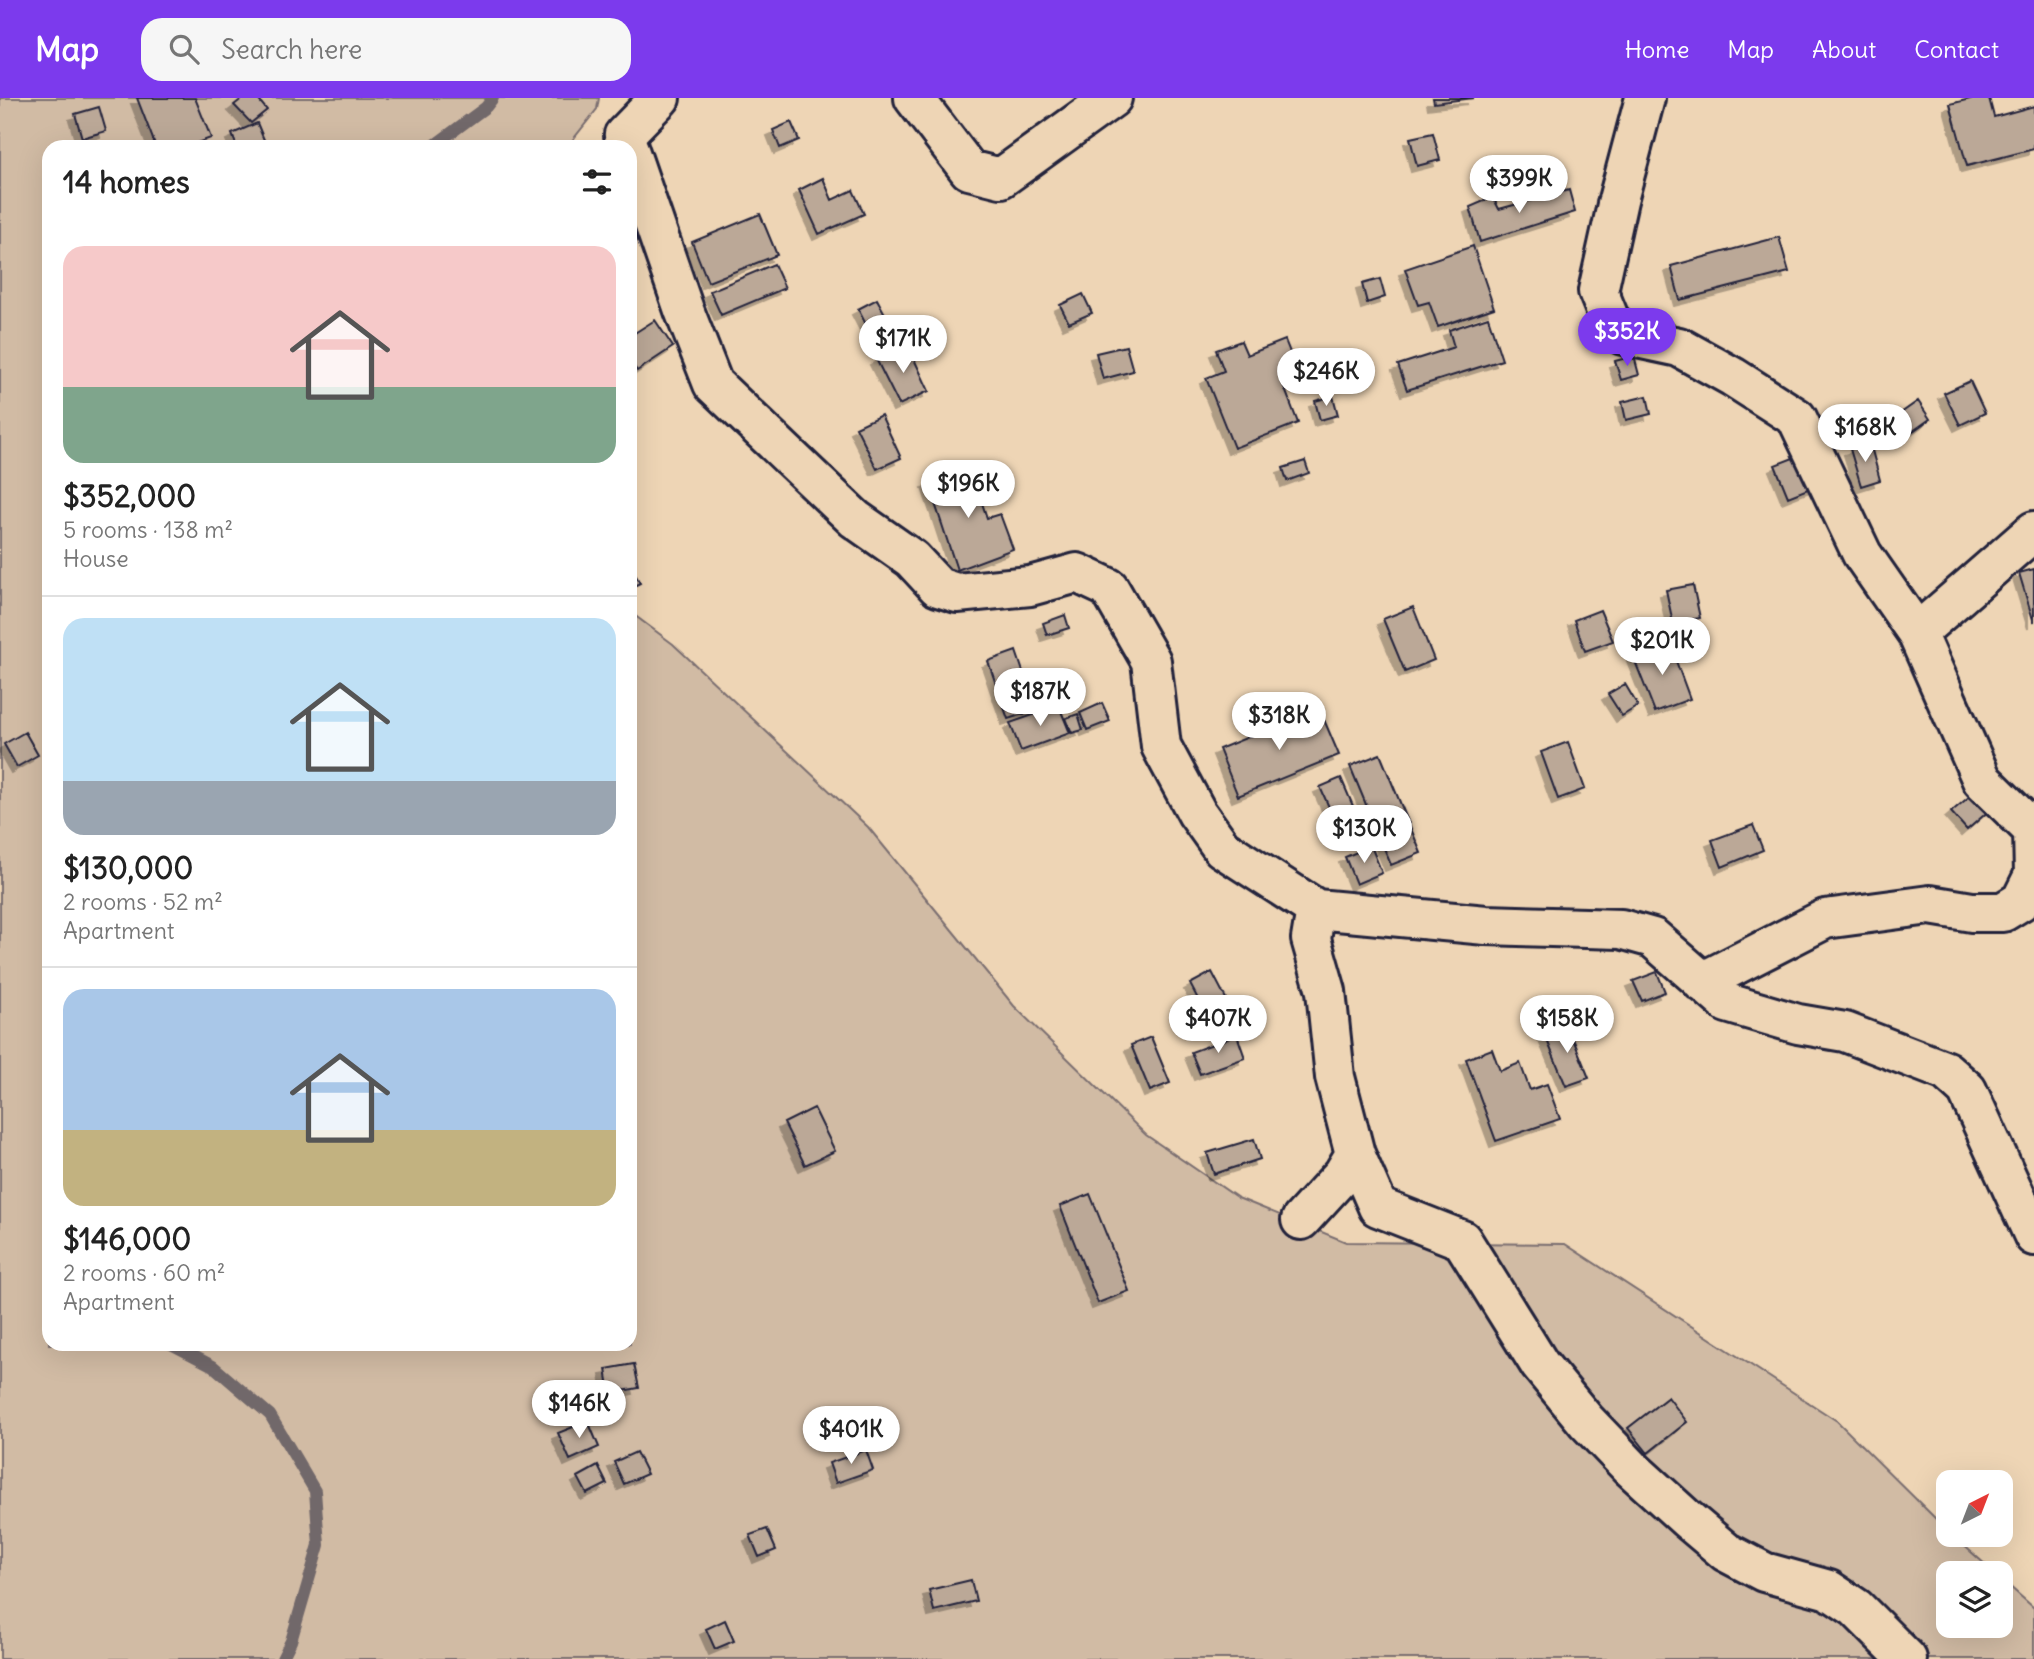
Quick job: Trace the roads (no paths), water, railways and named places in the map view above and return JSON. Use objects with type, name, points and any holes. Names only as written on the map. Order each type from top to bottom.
[{"type":"street","points":[[626,140],[624,135],[660,98]]},
{"type":"street","points":[[914,98],[969,170],[1001,178],[1112,98]]},
{"type":"street","points":[[1645,98],[1598,291],[1609,318],[1623,335],[1678,347],[1797,418],[1862,554],[1917,633],[1982,780],[2034,830],[2034,875],[2021,901],[2003,912],[1972,912],[1930,905],[1825,919],[1702,982]]},
{"type":"street","points":[[637,173],[684,310],[713,384],[855,519],[912,559],[938,587],[957,593],[1030,586],[1077,573],[1109,588],[1151,661],[1161,746],[1197,813],[1223,848],[1316,909],[1486,925],[1621,929],[1653,938],[1727,1003],[1798,1024],[1845,1032],[1946,1072],[1967,1090],[2034,1236]]},
{"type":"street","points":[[1917,633],[2034,531]]},
{"type":"street","points":[[1316,909],[1311,939],[1326,990],[1335,1077],[1355,1154],[1378,1207],[1462,1240],[1540,1365],[1586,1421],[1631,1468],[1687,1519],[1726,1552],[1764,1572],[1829,1590],[1856,1608],[1907,1659]]},
{"type":"street","points":[[1301,1220],[1343,1174],[1355,1154]]},
{"type":"waterway","points":[[441,140],[486,107],[493,98]]},
{"type":"waterway","points":[[184,1351],[213,1366],[270,1415],[315,1491],[319,1545],[291,1641],[282,1659]]}]
